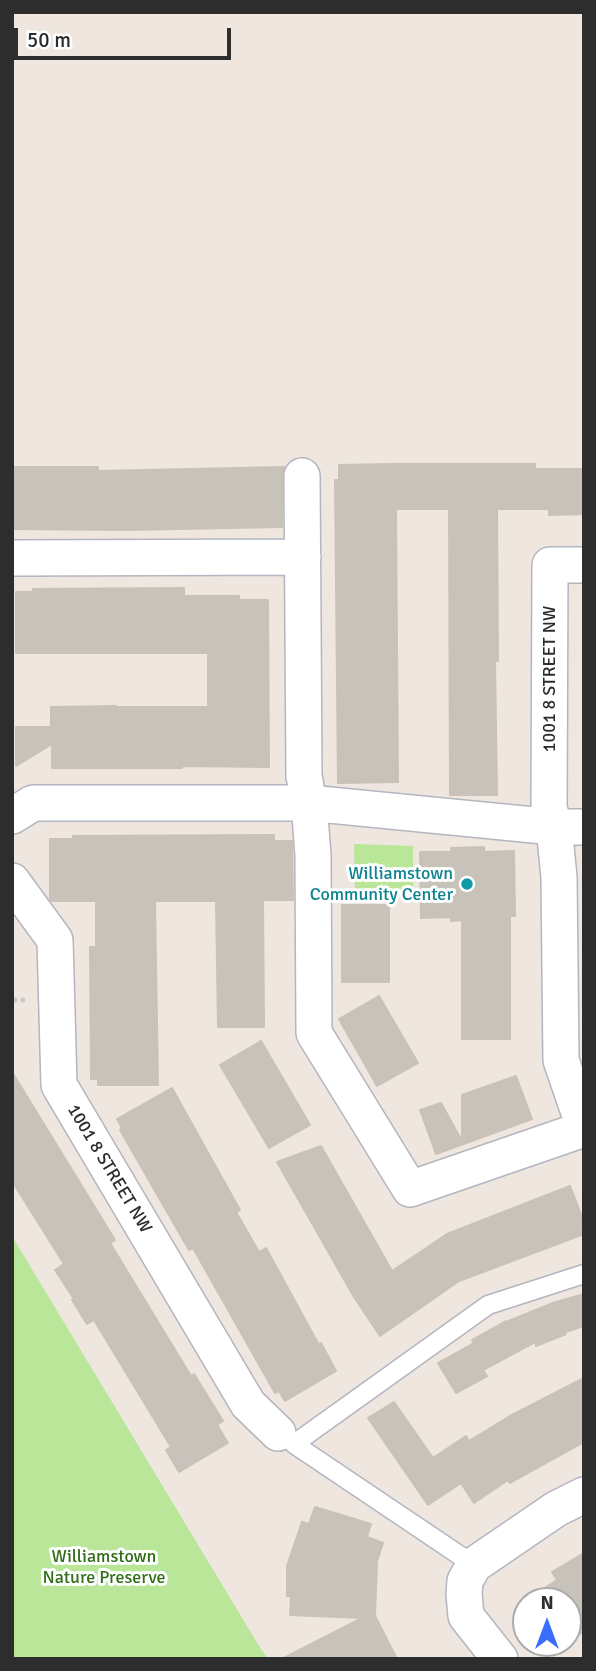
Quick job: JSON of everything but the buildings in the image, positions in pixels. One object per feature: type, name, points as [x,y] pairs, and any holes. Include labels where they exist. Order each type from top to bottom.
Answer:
[{"type":"street","name":"1001 8 STREET NW","points":[[302,476],[304,776],[313,855],[313,1033],[410,1189],[584,1128],[561,1060],[559,877],[569,827],[549,807],[550,565],[584,565]]},
{"type":"street","points":[[12,558],[303,557]]},
{"type":"street","points":[[12,816],[33,803],[309,803],[569,827]]},
{"type":"street","name":"1001 8 STREET NW","points":[[12,881],[55,940],[59,1085],[248,1404],[286,1438]]},
{"type":"street","points":[[500,1659],[466,1616],[465,1581],[474,1565],[556,1509],[584,1495]]},
{"type":"lane","points":[[474,1565],[286,1438],[488,1305],[584,1274]]},
{"type":"green space","points":[[354,844],[413,846],[413,892],[355,893]]},
{"type":"green space","name":"Williamstown Nature Preserve","points":[[12,1236],[259,1646],[268,1659],[12,1659]]},
{"type":"place","name":"Williamstown Community Center","points":[[467,884]]}]
